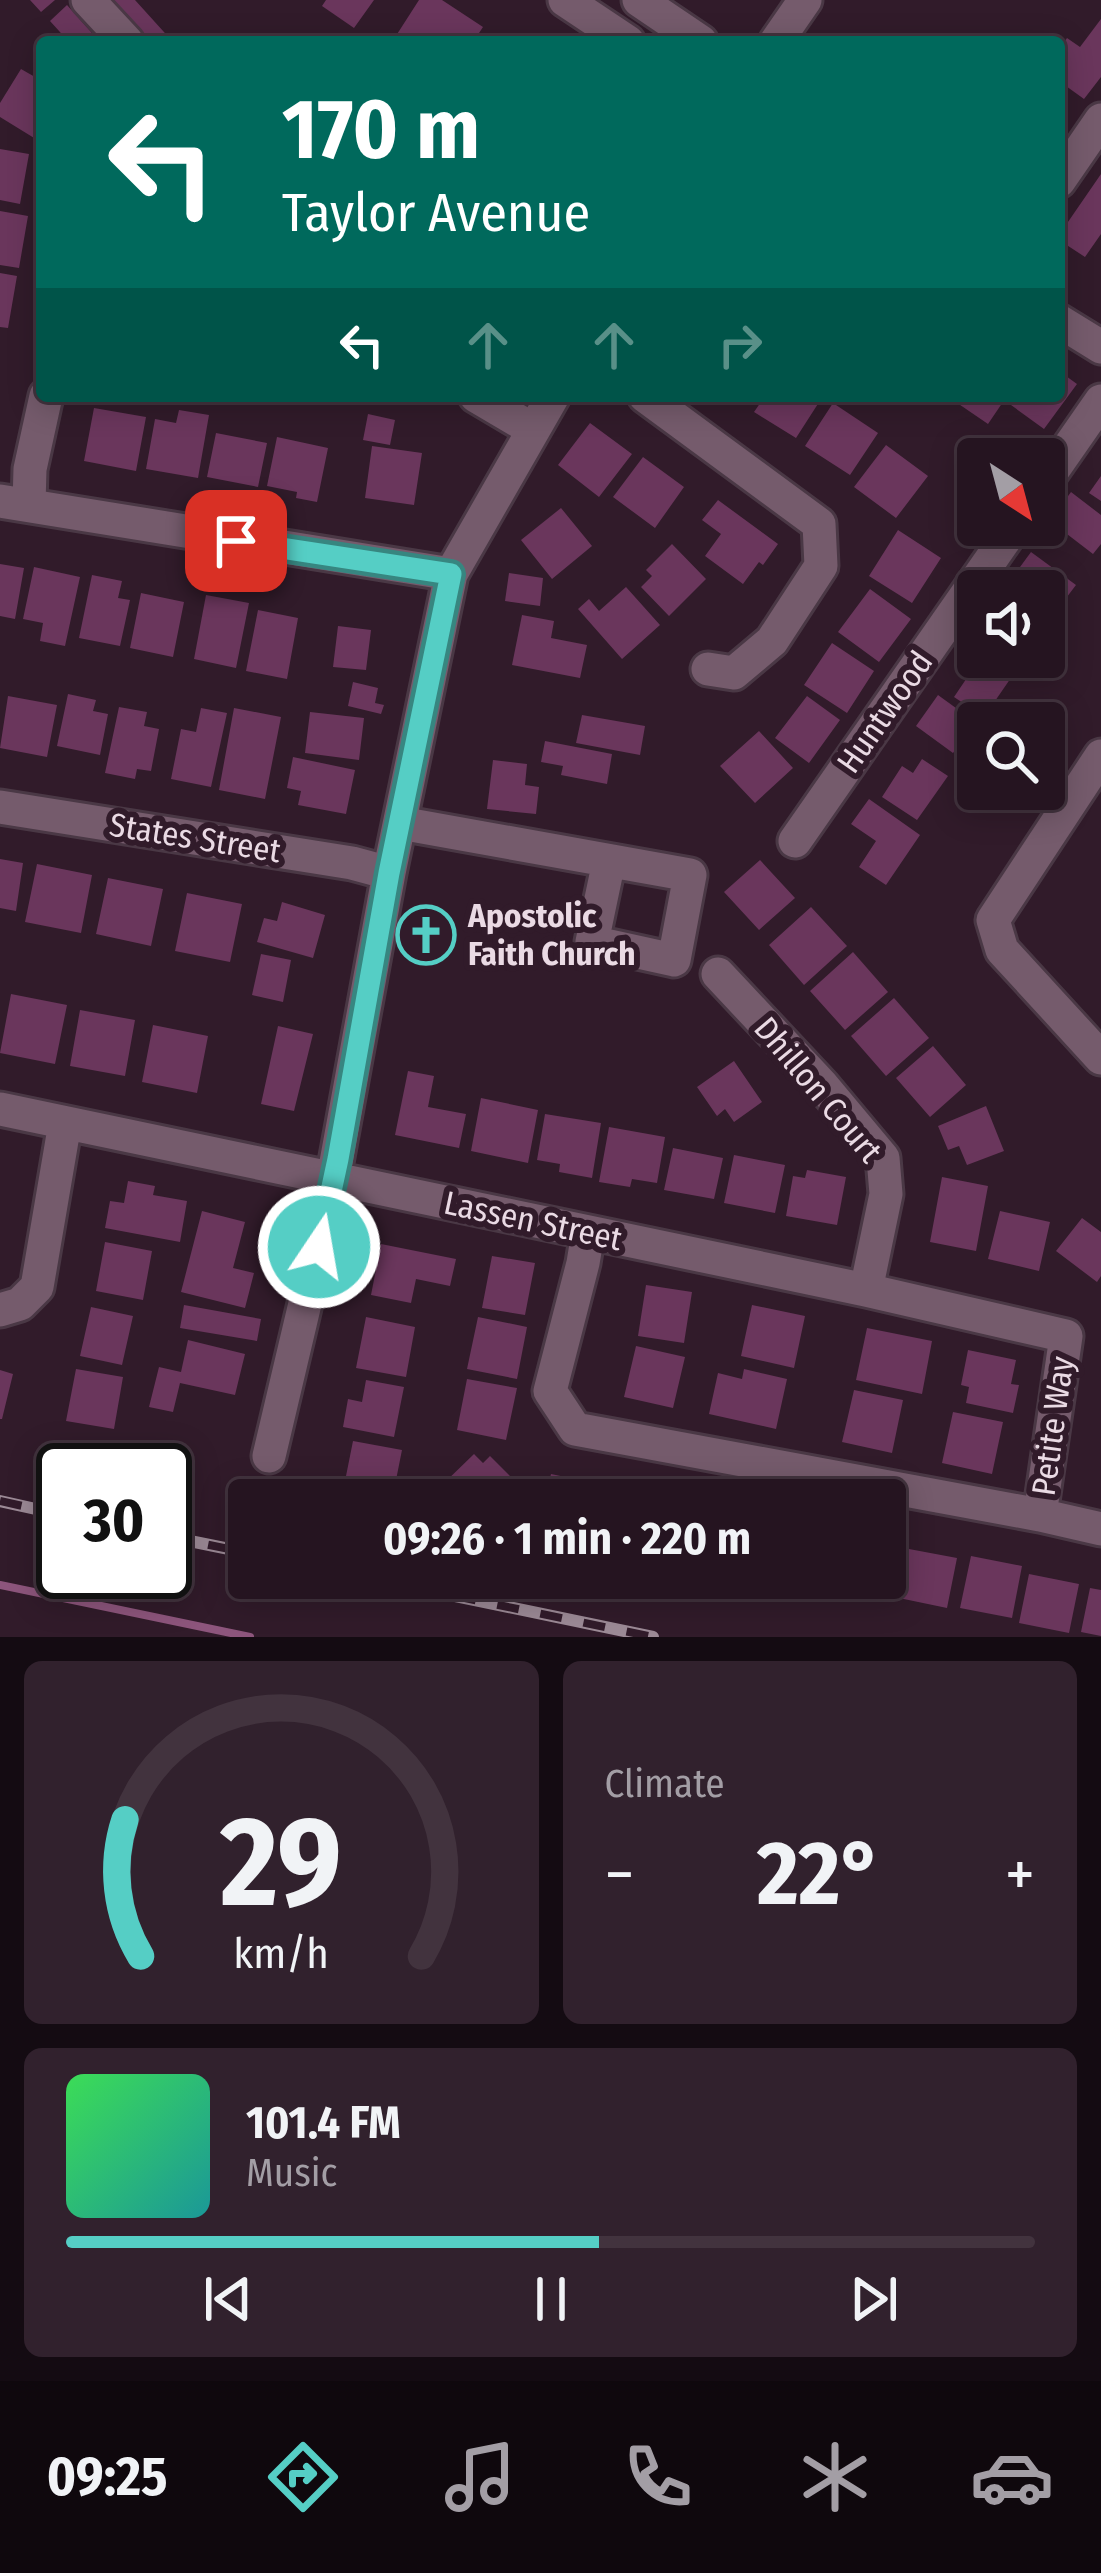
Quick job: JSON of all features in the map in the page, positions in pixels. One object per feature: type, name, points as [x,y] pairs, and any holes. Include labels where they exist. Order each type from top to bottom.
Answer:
[{"type":"street","points":[[88,0],[121,36]]},
{"type":"street","points":[[565,0],[619,36]]},
{"type":"street","points":[[639,0],[692,36]]},
{"type":"street","points":[[780,36],[805,0]]},
{"type":"street","points":[[1065,172],[1101,120]]},
{"type":"street","points":[[1065,325],[1101,347]]},
{"type":"street","points":[[1065,453],[1101,401]]},
{"type":"street","points":[[45,402],[30,469],[14,502],[451,574]]},
{"type":"street","points":[[486,402],[532,429]]},
{"type":"street","points":[[269,1456],[334,1177],[389,873],[451,574],[549,402]]},
{"type":"street","points":[[653,402],[819,524],[820,566],[772,641],[734,674],[708,669]]},
{"type":"street","name":"Huntwood","points":[[796,841],[1000,546]]},
{"type":"street","points":[[1101,756],[993,920],[1002,950],[1101,1058]]},
{"type":"street","name":"States Street","points":[[0,807],[352,863],[389,873]]},
{"type":"street","points":[[400,823],[609,861]]},
{"type":"street","name":"Dhillon Court","points":[[718,974],[883,1158],[886,1194],[866,1290]]},
{"type":"street","name":"Lassen Street","points":[[0,1109],[1066,1336]]},
{"type":"street","points":[[0,1310],[20,1304],[37,1287],[65,1123]]},
{"type":"street","points":[[588,1233],[550,1391],[574,1429],[1101,1529]]},
{"type":"street","name":"Petite Way","points":[[1040,1515],[1066,1336]]},
{"type":"building","points":[[30,0],[55,0],[41,12]]},
{"type":"building","points":[[104,0],[135,0],[168,36],[137,36]]},
{"type":"building","points":[[326,0],[374,0],[354,28],[322,6]]},
{"type":"building","points":[[419,0],[442,0],[483,27],[477,36],[396,36]]},
{"type":"building","points":[[67,5],[95,36],[64,36],[50,21]]},
{"type":"building","points":[[1101,19],[1101,77],[1084,99],[1065,85],[1065,41],[1080,47]]},
{"type":"building","points":[[21,69],[36,78],[36,139],[0,117],[0,103]]},
{"type":"building","points":[[0,149],[29,154],[20,204],[0,200]]},
{"type":"building","points":[[1101,174],[1101,234],[1085,257],[1065,244],[1065,226]]},
{"type":"building","points":[[0,211],[28,216],[19,268],[0,265]]},
{"type":"building","points":[[0,273],[17,276],[8,328],[0,327]]},
{"type":"building","points":[[1065,375],[1077,384],[1065,400]]},
{"type":"building","points":[[761,402],[819,402],[796,438],[754,412]]},
{"type":"building","points":[[956,402],[1003,402],[988,424]]},
{"type":"building","points":[[1013,402],[1064,402],[1044,429],[1011,405]]},
{"type":"building","points":[[833,403],[878,433],[850,475],[805,446]]},
{"type":"building","points":[[94,408],[146,417],[136,471],[84,461]]},
{"type":"building","points":[[179,410],[209,415],[198,478],[146,469],[155,419],[176,423]]},
{"type":"building","points":[[368,414],[395,420],[390,445],[363,440]]},
{"type":"building","points":[[590,423],[632,454],[599,497],[558,465]]},
{"type":"building","points":[[216,433],[267,443],[258,487],[207,477]]},
{"type":"building","points":[[277,437],[328,448],[317,502],[267,486]]},
{"type":"building","points":[[886,445],[928,476],[896,518],[854,487]]},
{"type":"building","points":[[372,446],[422,453],[414,505],[365,498]]},
{"type":"building","points":[[643,457],[684,487],[655,528],[613,497]]},
{"type":"building","points":[[1101,476],[1101,501],[1089,493]]},
{"type":"building","points":[[1071,492],[1101,515],[1101,544],[1093,554],[1065,533],[1065,500]]},
{"type":"building","points":[[718,500],[778,544],[743,584],[705,556],[721,534],[702,520]]},
{"type":"building","points":[[561,508],[592,546],[552,579],[521,540]]},
{"type":"building","points":[[898,530],[941,558],[912,603],[869,576]]},
{"type":"building","points":[[672,544],[706,579],[669,616],[641,587],[652,576],[646,570]]},
{"type":"building","points":[[1031,552],[1056,570],[1018,570]]},
{"type":"building","points":[[0,564],[24,568],[15,619],[0,616]]},
{"type":"building","points":[[34,567],[80,577],[65,646],[40,641],[43,623],[23,619]]},
{"type":"building","points":[[509,573],[543,578],[540,606],[505,601]]},
{"type":"building","points":[[92,575],[122,581],[118,598],[130,600],[120,646],[79,638]]},
{"type":"building","points":[[1065,577],[1076,585],[1065,600]]},
{"type":"building","points":[[626,587],[660,625],[622,659],[578,609],[589,599],[599,611]]},
{"type":"building","points":[[870,589],[911,619],[879,662],[838,632]]},
{"type":"building","points":[[141,593],[184,602],[173,657],[130,648]]},
{"type":"building","points":[[206,595],[249,603],[236,668],[194,659]]},
{"type":"building","points":[[258,610],[298,618],[287,679],[246,671]]},
{"type":"building","points":[[522,615],[554,621],[551,638],[587,645],[580,678],[512,665]]},
{"type":"building","points":[[338,626],[371,630],[366,670],[333,667]]},
{"type":"building","points":[[832,643],[874,671],[847,713],[804,685]]},
{"type":"building","points":[[967,678],[1011,678],[994,702],[962,702],[954,697]]},
{"type":"building","points":[[353,682],[378,688],[375,703],[384,705],[381,714],[348,706]]},
{"type":"building","points":[[68,694],[96,700],[93,711],[108,714],[100,755],[57,746]]},
{"type":"building","points":[[938,695],[957,709],[957,748],[953,753],[916,726]]},
{"type":"building","points":[[8,696],[57,705],[47,757],[0,748]]},
{"type":"building","points":[[807,696],[840,720],[809,763],[775,738]]},
{"type":"building","points":[[119,707],[147,712],[144,726],[159,729],[151,771],[137,769],[135,779],[105,773]]},
{"type":"building","points":[[201,708],[227,713],[211,787],[171,779],[181,729],[196,732]]},
{"type":"building","points":[[234,708],[281,717],[265,799],[219,790]]},
{"type":"building","points":[[310,712],[364,718],[359,760],[305,753]]},
{"type":"building","points":[[582,715],[645,726],[640,755],[576,743]]},
{"type":"building","points":[[759,731],[793,768],[755,803],[720,766]]},
{"type":"building","points":[[545,741],[612,754],[607,784],[561,775],[563,766],[541,762]]},
{"type":"building","points":[[293,757],[355,770],[346,814],[298,805],[301,791],[287,788]]},
{"type":"building","points":[[922,759],[948,776],[917,820],[882,797],[902,766],[913,773]]},
{"type":"building","points":[[493,760],[527,764],[525,785],[539,787],[536,814],[487,809]]},
{"type":"building","points":[[869,799],[920,835],[886,885],[859,867],[876,841],[851,824]]},
{"type":"building","points":[[0,859],[23,863],[16,911],[0,908]]},
{"type":"building","points":[[760,860],[795,898],[759,930],[724,892]]},
{"type":"building","points":[[37,864],[92,875],[81,933],[25,922]]},
{"type":"building","points":[[108,878],[163,889],[151,946],[96,934]]},
{"type":"building","points":[[187,893],[242,904],[230,962],[175,951]]},
{"type":"building","points":[[282,902],[325,915],[313,958],[257,942],[264,918],[277,921]]},
{"type":"building","points":[[811,907],[847,946],[804,985],[769,945]]},
{"type":"building","points":[[853,952],[888,992],[845,1030],[810,991]]},
{"type":"building","points":[[261,954],[291,960],[283,1002],[252,995]]},
{"type":"building","points":[[11,994],[67,1005],[55,1064],[0,1053]]},
{"type":"building","points":[[894,998],[929,1038],[886,1076],[851,1036]]},
{"type":"building","points":[[80,1010],[135,1020],[125,1076],[70,1066]]},
{"type":"building","points":[[153,1025],[208,1036],[197,1093],[142,1082]]},
{"type":"building","points":[[278,1026],[313,1034],[294,1111],[261,1104]]},
{"type":"building","points":[[933,1046],[966,1085],[930,1117],[896,1078]]},
{"type":"building","points":[[734,1061],[762,1102],[734,1122],[725,1109],[717,1116],[697,1087]]},
{"type":"building","points":[[408,1071],[434,1076],[428,1107],[466,1114],[459,1148],[395,1135]]},
{"type":"building","points":[[481,1098],[538,1110],[528,1163],[471,1151]]},
{"type":"building","points":[[986,1106],[1004,1151],[967,1165],[959,1146],[948,1150],[938,1126]]},
{"type":"building","points":[[545,1114],[601,1123],[592,1178],[559,1172],[560,1164],[537,1160]]},
{"type":"building","points":[[609,1127],[665,1137],[657,1183],[632,1179],[630,1187],[599,1182]]},
{"type":"building","points":[[673,1148],[723,1158],[714,1199],[664,1190]]},
{"type":"building","points":[[734,1155],[785,1165],[775,1213],[724,1203]]},
{"type":"building","points":[[807,1170],[846,1177],[837,1225],[786,1216],[793,1176],[805,1178]]},
{"type":"building","points":[[942,1177],[988,1186],[976,1251],[930,1242]]},
{"type":"building","points":[[128,1181],[155,1186],[153,1195],[187,1201],[180,1242],[105,1228],[110,1201],[124,1203]]},
{"type":"building","points":[[202,1211],[245,1222],[233,1268],[254,1273],[245,1308],[181,1292]]},
{"type":"building","points":[[1000,1211],[1050,1222],[1039,1271],[988,1259]]},
{"type":"building","points":[[1082,1218],[1101,1232],[1097,1282],[1056,1251]]},
{"type":"building","points":[[105,1242],[152,1251],[143,1300],[96,1291]]},
{"type":"building","points":[[381,1244],[456,1259],[450,1286],[416,1279],[411,1303],[371,1295]]},
{"type":"building","points":[[492,1256],[535,1263],[525,1315],[482,1308]]},
{"type":"building","points":[[646,1285],[692,1292],[684,1343],[638,1336]]},
{"type":"building","points":[[184,1305],[261,1319],[257,1341],[180,1328]]},
{"type":"building","points":[[752,1305],[805,1316],[794,1368],[741,1356]]},
{"type":"building","points":[[91,1307],[133,1316],[122,1365],[80,1356]]},
{"type":"building","points":[[366,1317],[415,1327],[406,1377],[356,1368]]},
{"type":"building","points":[[478,1317],[527,1327],[517,1379],[467,1369]]},
{"type":"building","points":[[867,1328],[932,1341],[922,1394],[856,1380]]},
{"type":"building","points":[[188,1340],[245,1354],[235,1395],[180,1383],[173,1412],[149,1407],[159,1367],[181,1372]]},
{"type":"building","points":[[636,1346],[685,1357],[673,1408],[624,1397]]},
{"type":"building","points":[[968,1350],[1016,1360],[1011,1384],[1019,1385],[1013,1413],[966,1403],[969,1387],[961,1385]]},
{"type":"building","points":[[76,1369],[123,1377],[114,1429],[66,1421]]},
{"type":"building","points":[[744,1369],[787,1379],[776,1429],[709,1414],[718,1373],[742,1379]]},
{"type":"building","points":[[0,1370],[13,1374],[2,1419],[0,1419]]},
{"type":"building","points":[[467,1379],[517,1388],[506,1440],[457,1430]]},
{"type":"building","points":[[366,1380],[404,1387],[394,1437],[343,1427],[348,1399],[362,1402]]},
{"type":"building","points":[[854,1390],[903,1400],[892,1453],[842,1442]]},
{"type":"building","points":[[953,1412],[1003,1422],[992,1474],[942,1463]]},
{"type":"building","points":[[353,1441],[402,1450],[396,1479],[345,1479]]},
{"type":"building","points":[[474,1454],[483,1463],[490,1456],[513,1479],[448,1479]]},
{"type":"building","points":[[909,1549],[957,1558],[947,1608],[904,1599]]},
{"type":"building","points":[[971,1556],[1022,1566],[1012,1618],[960,1608]]},
{"type":"building","points":[[1029,1574],[1079,1584],[1069,1633],[1019,1623]]},
{"type":"building","points":[[1090,1588],[1101,1590],[1101,1636],[1081,1632]]},
{"type":"waterway","points":[[0,1585],[250,1637]]},
{"type":"railway","points":[[0,1501],[36,1509]]},
{"type":"railway","points":[[192,1541],[228,1549]]},
{"type":"railway","points":[[469,1599],[653,1637]]},
{"type":"place","name":"Apostolic Faith Church","points":[[426,935]]},
{"type":"route","points":[[236,541],[451,574],[319,1247]]}]
